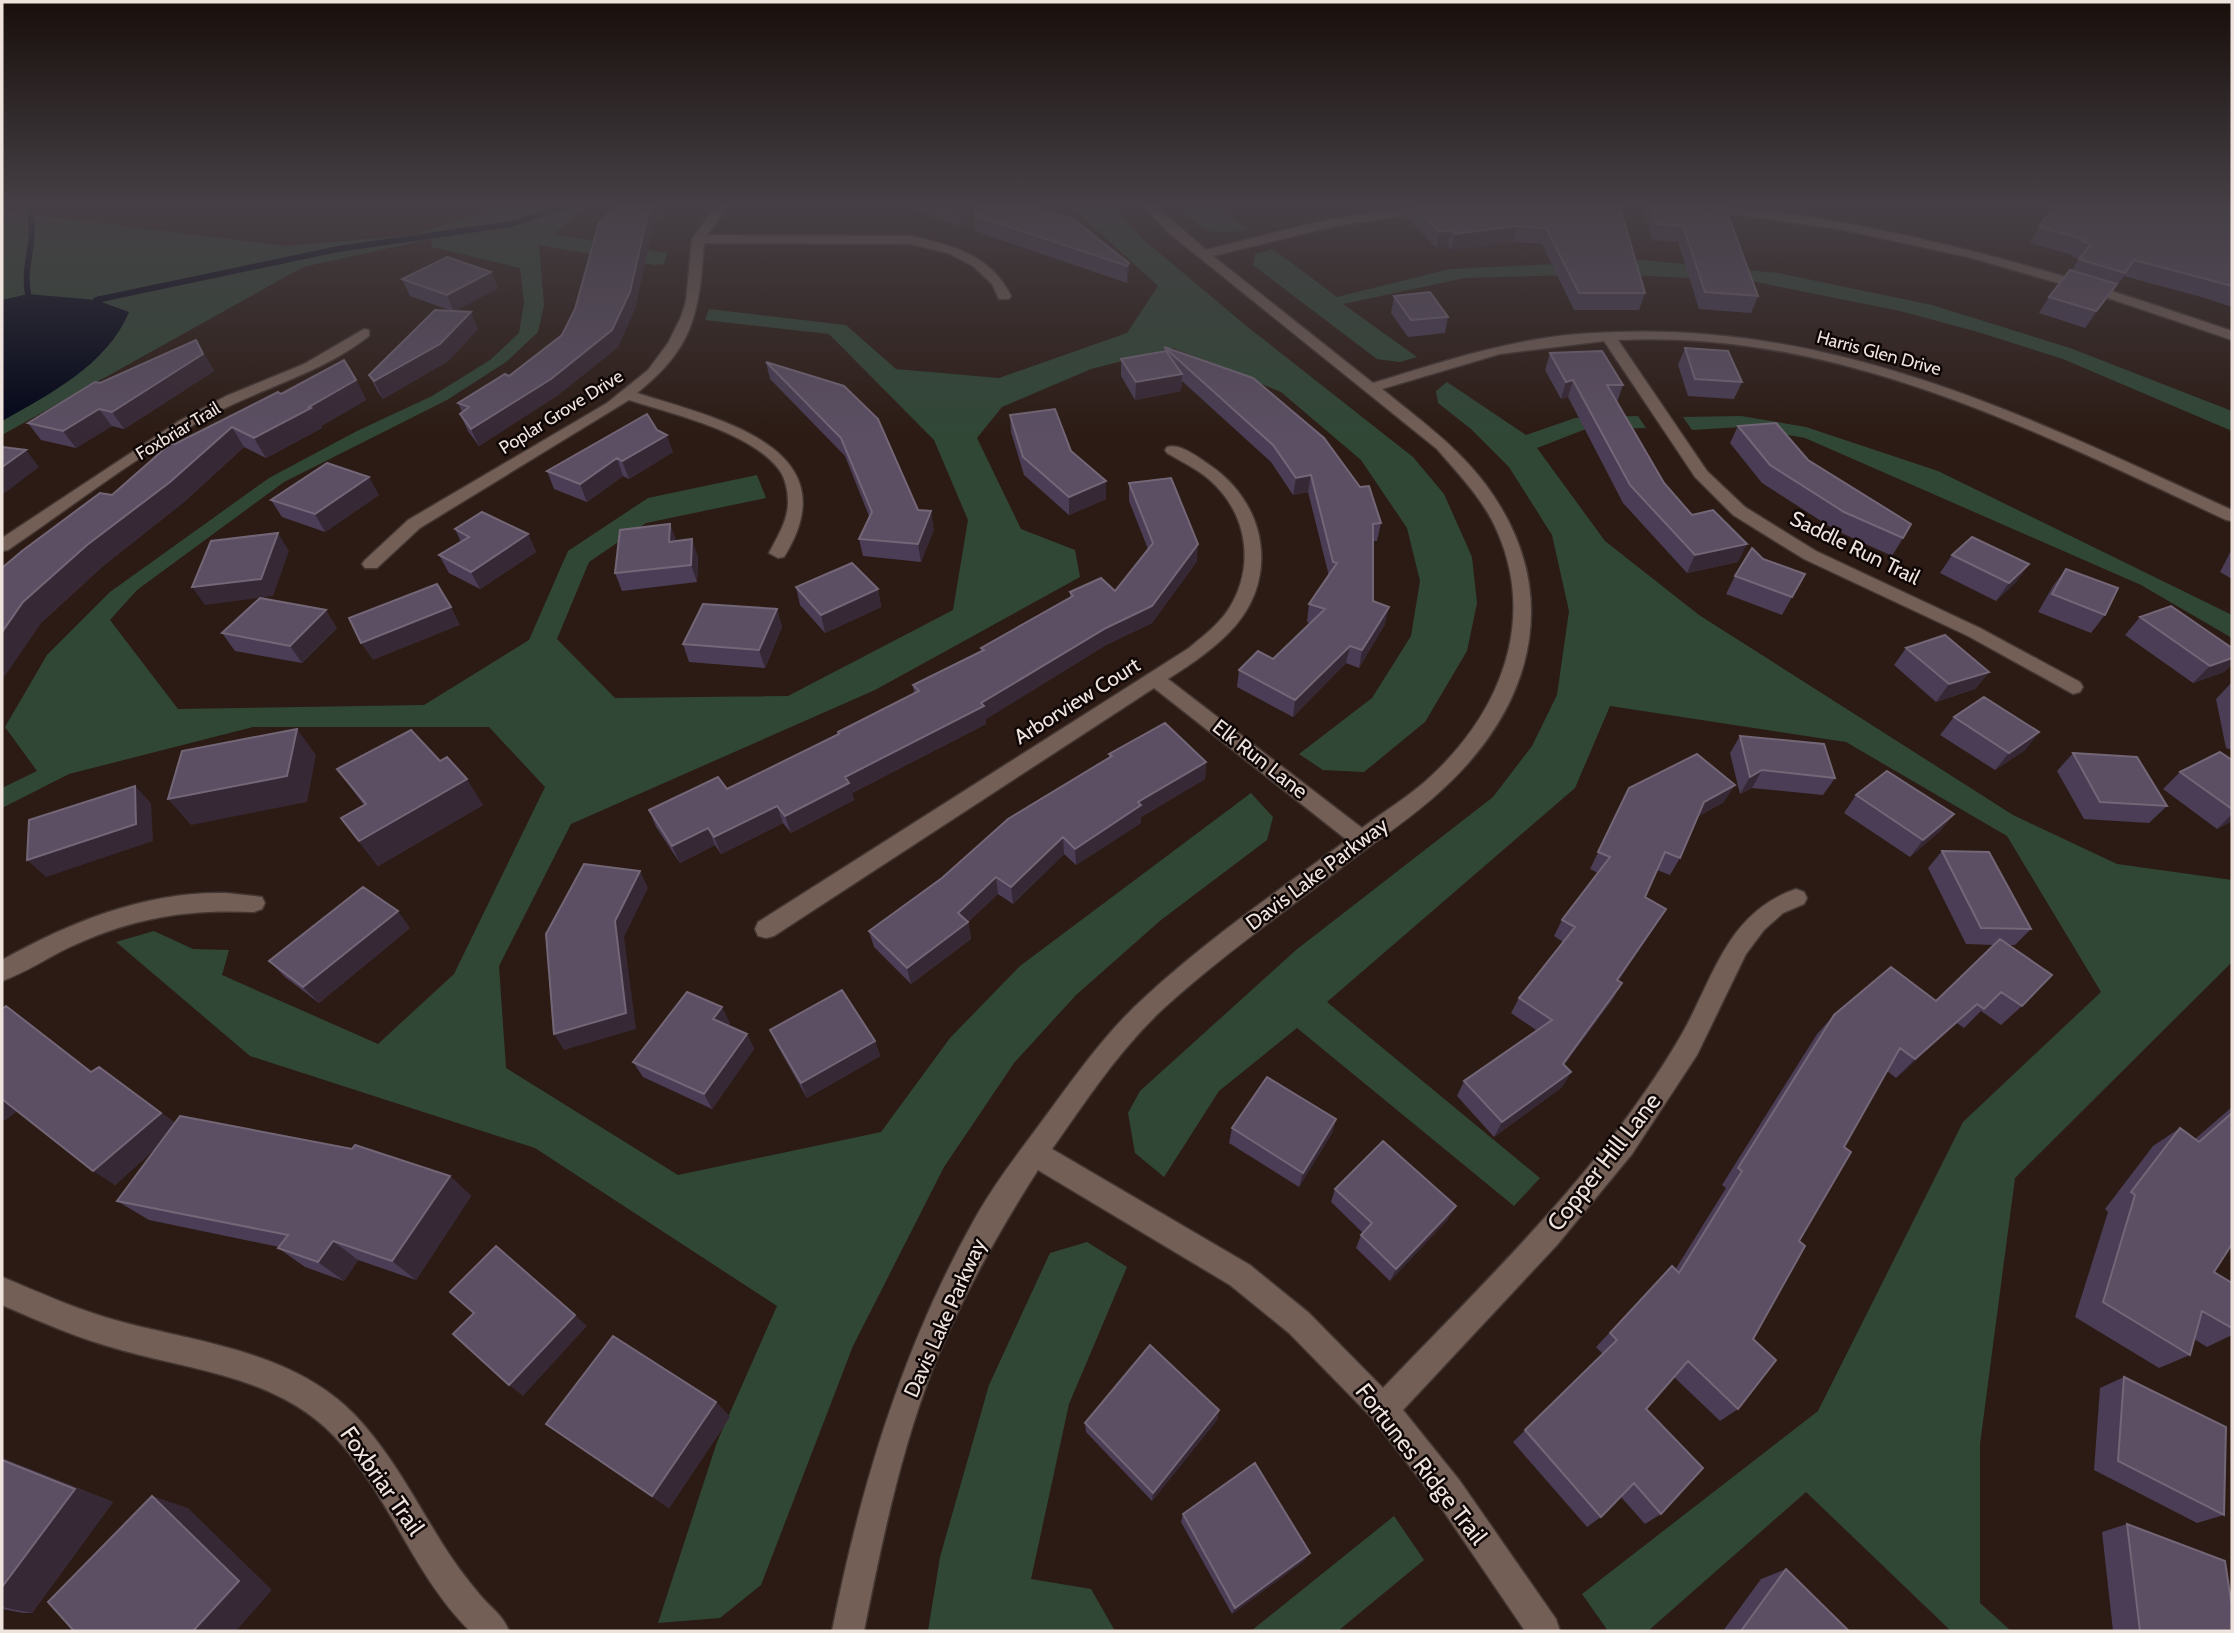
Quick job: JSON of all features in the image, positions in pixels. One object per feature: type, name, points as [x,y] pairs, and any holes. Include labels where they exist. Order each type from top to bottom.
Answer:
[{"type":"street","name":"Poplar Grove Drive","points":[[371,564],[414,524],[629,395],[665,359],[688,317],[694,283]]},
{"type":"street","points":[[999,283],[1004,296]]},
{"type":"street","name":"Davis Lake Parkway","points":[[848,1631],[860,1569],[902,1415],[923,1357],[983,1231],[1034,1153],[1102,1058],[1154,1003],[1238,933],[1438,782],[1481,735],[1504,698],[1517,662],[1524,626],[1524,592],[1517,555],[1502,520],[1487,496],[1443,446],[1240,283]]},
{"type":"street","points":[[2080,283],[2232,336]]},
{"type":"street","name":"Foxbriar Trail","points":[[2,546],[169,433],[214,408],[329,359],[364,333]]},
{"type":"street","name":"Harris Glen Drive","points":[[1371,388],[1473,356],[1518,346],[1608,336],[1729,341],[1807,353],[1874,368],[1977,402],[2232,516]]},
{"type":"street","name":"Saddle Run Trail","points":[[1608,336],[1701,474],[1739,511],[1810,555],[1974,632],[2073,687]]},
{"type":"street","points":[[629,395],[762,446],[780,460],[790,474],[796,507],[793,523],[778,553]]},
{"type":"street","name":"Arborview Court","points":[[765,929],[1023,761],[1156,679],[1196,652],[1236,612],[1247,593],[1255,559],[1251,529],[1238,502],[1210,473],[1173,450]]},
{"type":"street","name":"Elk Run Lane","points":[[1156,679],[1362,840]]},
{"type":"street","name":"Copper Hill Lane","points":[[1384,1409],[1547,1236],[1623,1145],[1688,1047],[1738,947],[1756,923],[1775,908],[1796,898]]},
{"type":"street","points":[[2,971],[75,936],[144,912],[179,904],[254,903]]},
{"type":"street","name":"Fortunes Ridge Trail","points":[[1034,1153],[1240,1275],[1299,1322],[1384,1409],[1448,1492],[1544,1631]]},
{"type":"street","name":"Foxbriar Trail","points":[[2,1291],[80,1324],[238,1362],[312,1396],[345,1425],[370,1457],[446,1575],[493,1631]]},
{"type":"green space","points":[[2,283],[274,283],[2,435]]},
{"type":"green space","points":[[522,283],[542,283],[544,305],[538,332],[506,362],[447,400],[284,482],[137,590],[110,620],[178,709],[424,705],[529,640],[568,551],[648,498],[757,475],[766,498],[646,523],[589,562],[557,639],[615,698],[788,696],[953,610],[968,520],[934,440],[829,334],[705,320],[709,309],[846,325],[896,369],[999,378],[1127,333],[1158,286],[1155,283],[1195,283],[1413,457],[1444,494],[1472,557],[1477,603],[1467,651],[1425,722],[1364,772],[1323,770],[1299,754],[1372,698],[1411,636],[1420,581],[1407,528],[1361,460],[1281,392],[1173,348],[1091,369],[1002,407],[977,438],[1021,529],[1075,550],[1080,577],[875,690],[571,824],[499,966],[506,1068],[678,1175],[881,1132],[950,1038],[1020,966],[1251,793],[1273,817],[1267,840],[1161,920],[1076,995],[1014,1063],[944,1167],[853,1346],[761,1585],[720,1618],[658,1623],[717,1442],[777,1306],[535,1148],[250,1056],[116,942],[154,931],[193,949],[229,950],[222,975],[378,1044],[454,974],[545,787],[489,727],[253,727],[69,774],[2,808],[2,788],[37,771],[5,727],[47,655],[110,592],[269,478],[357,431],[432,396],[490,360],[519,333],[524,303]]},
{"type":"green space","points":[[1277,283],[1319,283],[1337,297],[1393,283],[1441,283],[1343,304],[1417,357],[1400,362],[1377,359]]},
{"type":"green space","points":[[1762,283],[1827,283],[1932,305],[2070,348],[2232,411],[2232,431],[2063,359],[1900,311]]},
{"type":"green space","points":[[1447,382],[1526,435],[1575,418],[1638,416],[1646,428],[1586,429],[1537,448],[1605,541],[1699,615],[2013,815],[2117,864],[2232,880],[2232,962],[2015,1178],[1980,1444],[1980,1603],[2011,1631],[1951,1631],[1806,1492],[1648,1631],[1608,1631],[1582,1594],[1818,1411],[1963,1122],[2101,992],[2007,836],[1846,742],[1610,706],[1575,788],[1327,1002],[1540,1178],[1514,1206],[1297,1028],[1219,1091],[1164,1177],[1135,1153],[1128,1113],[1140,1091],[1296,950],[1493,797],[1532,746],[1557,695],[1569,611],[1552,535],[1509,467],[1471,429],[1438,403],[1436,391]]},
{"type":"green space","points":[[1741,416],[1806,427],[1938,471],[2232,615],[2232,638],[2141,585],[1805,438],[1741,427],[1692,430],[1683,417]]},
{"type":"green space","points":[[1087,1242],[1127,1267],[1069,1404],[1031,1579],[1091,1589],[1115,1631],[928,1631],[940,1557],[989,1385],[1050,1253]]},
{"type":"green space","points":[[1394,1516],[1424,1560],[1338,1631],[1251,1631]]},
{"type":"water","points":[[28,294],[96,300],[129,312],[107,348],[92,363],[57,389],[2,421],[2,300]]},
{"type":"building","points":[[414,283],[470,283],[447,295]]},
{"type":"building","points":[[582,283],[632,283],[612,330],[551,379],[471,429],[460,414],[469,407],[458,403],[505,374],[509,376],[562,335],[575,309]]},
{"type":"building","points":[[1574,283],[1642,283],[1645,293],[1579,293]]},
{"type":"building","points":[[1702,283],[1753,283],[1758,296],[1705,292]]},
{"type":"building","points":[[2060,283],[2117,284],[2096,311],[2049,297]]},
{"type":"building","points":[[1430,292],[1448,317],[1411,320],[1394,296]]},
{"type":"building","points":[[435,310],[471,312],[440,344],[374,381],[369,375]]},
{"type":"building","points":[[196,340],[203,354],[112,412],[99,409],[63,431],[28,423],[95,382],[100,383]]},
{"type":"building","points":[[1164,347],[1253,378],[1324,438],[1360,487],[1369,486],[1381,523],[1373,524],[1373,601],[1389,607],[1362,650],[1350,646],[1295,700],[1239,670],[1258,651],[1273,659],[1325,609],[1309,604],[1337,563],[1333,562],[1311,475],[1296,478],[1273,445]]},
{"type":"building","points":[[1685,348],[1728,351],[1742,382],[1695,379]]},
{"type":"building","points":[[1166,351],[1182,374],[1136,382],[1121,359]]},
{"type":"building","points":[[1602,351],[1623,385],[1607,385],[1664,483],[1692,515],[1713,510],[1747,544],[1695,555],[1630,485],[1573,380],[1566,382],[1550,353]]},
{"type":"building","points":[[344,360],[356,380],[254,438],[232,427],[170,482],[87,545],[23,602],[2,632],[2,568],[22,551],[100,493],[112,495],[170,444],[175,444],[278,392],[281,394]]},
{"type":"building","points":[[766,362],[844,386],[878,419],[918,510],[931,511],[918,544],[859,539],[872,512],[841,438]]},
{"type":"building","points":[[1055,409],[1071,451],[1106,481],[1069,497],[1023,457],[1010,415]]},
{"type":"building","points":[[647,414],[657,430],[667,435],[622,461],[617,458],[580,484],[547,471]]},
{"type":"building","points":[[1776,423],[1808,460],[1911,524],[1903,538],[1844,512],[1770,465],[1738,426]]},
{"type":"building","points":[[2,447],[26,450],[2,467]]},
{"type":"building","points":[[327,463],[369,477],[315,514],[271,500]]},
{"type":"building","points":[[1171,478],[1198,544],[1152,606],[1106,628],[981,703],[984,706],[845,777],[849,783],[785,816],[777,806],[714,837],[708,828],[672,846],[649,810],[718,777],[727,789],[839,734],[838,732],[919,691],[913,685],[984,650],[981,648],[1073,596],[1070,592],[1101,578],[1115,591],[1153,543],[1129,483]]},
{"type":"building","points":[[482,512],[528,534],[471,572],[439,555],[469,537],[455,529]]},
{"type":"building","points":[[670,524],[669,542],[692,539],[691,565],[615,573],[620,530]]},
{"type":"building","points":[[278,533],[261,579],[192,587],[211,541]]},
{"type":"building","points":[[1972,537],[2029,564],[2009,583],[1952,555]]},
{"type":"building","points":[[1752,548],[1763,559],[1805,574],[1792,597],[1735,576]]},
{"type":"building","points":[[852,563],[878,589],[821,615],[796,587]]},
{"type":"building","points":[[2066,569],[2118,588],[2105,615],[2052,594]]},
{"type":"building","points":[[437,584],[451,607],[361,643],[349,618]]},
{"type":"building","points":[[260,598],[326,610],[290,646],[222,633]]},
{"type":"building","points":[[703,604],[777,609],[759,650],[683,644]]},
{"type":"building","points":[[2171,606],[2232,648],[2232,658],[2210,666],[2140,617]]},
{"type":"building","points":[[1945,635],[1989,672],[1949,684],[1906,648]]},
{"type":"building","points":[[1984,697],[2039,732],[2009,753],[1954,717]]},
{"type":"building","points":[[1165,723],[1206,762],[1138,802],[1141,805],[1075,849],[1063,837],[1011,887],[996,877],[958,913],[968,922],[907,968],[869,931],[942,878],[1008,819],[1112,756],[1109,754]]},
{"type":"building","points":[[297,729],[287,776],[168,799],[182,751]]},
{"type":"building","points":[[411,730],[440,761],[447,757],[467,779],[359,841],[341,818],[366,804],[337,769]]},
{"type":"building","points":[[1740,736],[1824,744],[1835,778],[1762,770],[1750,777]]},
{"type":"building","points":[[2220,752],[2232,760],[2232,809],[2180,772]]},
{"type":"building","points":[[2073,753],[2137,757],[2167,806],[2100,802]]},
{"type":"building","points":[[1697,754],[1735,785],[1704,802],[1680,858],[1665,852],[1645,897],[1666,909],[1617,980],[1622,983],[1563,1064],[1571,1072],[1502,1122],[1464,1081],[1552,1020],[1519,998],[1575,927],[1562,920],[1610,857],[1598,852],[1629,788]]},
{"type":"building","points":[[1887,771],[1954,814],[1923,840],[1856,795]]},
{"type":"building","points":[[135,786],[136,824],[27,860],[29,820]]},
{"type":"building","points":[[1942,851],[1989,852],[2031,929],[1981,928]]},
{"type":"building","points":[[584,864],[640,871],[615,921],[626,1013],[554,1034],[546,934]]},
{"type":"building","points":[[363,887],[398,911],[303,987],[269,961]]},
{"type":"building","points":[[2000,939],[2052,975],[2022,1006],[2001,992],[1984,1009],[1977,1004],[1915,1059],[1900,1048],[1844,1147],[1851,1152],[1799,1241],[1805,1246],[1753,1339],[1776,1360],[1738,1409],[1688,1361],[1646,1409],[1703,1468],[1661,1514],[1634,1483],[1601,1517],[1525,1430],[1617,1340],[1610,1333],[1672,1266],[1679,1273],[1742,1171],[1738,1168],[1834,1015],[1891,967],[1936,1001]]},
{"type":"building","points":[[842,990],[875,1041],[801,1083],[770,1030]]},
{"type":"building","points":[[687,992],[722,1007],[713,1019],[747,1034],[704,1094],[633,1062]]},
{"type":"building","points":[[6,1006],[91,1072],[99,1067],[161,1113],[93,1171],[2,1099],[2,1009]]},
{"type":"building","points":[[1267,1077],[1336,1119],[1303,1173],[1232,1128]]},
{"type":"building","points":[[2232,1113],[2232,1244],[2214,1272],[2232,1283],[2232,1328],[2202,1311],[2190,1355],[2103,1302],[2135,1195],[2131,1192],[2180,1128],[2199,1142]]},
{"type":"building","points":[[180,1116],[352,1149],[355,1145],[450,1176],[392,1261],[333,1241],[318,1262],[278,1248],[288,1235],[117,1201]]},
{"type":"building","points":[[1383,1141],[1456,1206],[1396,1269],[1361,1235],[1372,1223],[1335,1189]]},
{"type":"building","points":[[496,1246],[575,1315],[509,1385],[453,1334],[474,1313],[450,1292]]},
{"type":"building","points":[[613,1336],[716,1402],[652,1496],[546,1424]]},
{"type":"building","points":[[1150,1345],[1219,1410],[1153,1493],[1085,1423]]},
{"type":"building","points":[[2124,1377],[2226,1427],[2224,1515],[2118,1461]]},
{"type":"building","points":[[2,1460],[75,1489],[2,1587]]},
{"type":"building","points":[[1255,1463],[1310,1553],[1235,1608],[1183,1514]]},
{"type":"building","points":[[152,1496],[239,1581],[193,1631],[74,1631],[48,1602]]},
{"type":"building","points":[[2127,1524],[2225,1561],[2232,1607],[2232,1631],[2140,1631]]},
{"type":"building","points":[[1786,1569],[1849,1631],[1741,1631]]},
{"type":"waterway","points":[[27,283],[28,294]]},
{"type":"waterway","points":[[96,300],[176,283]]}]
